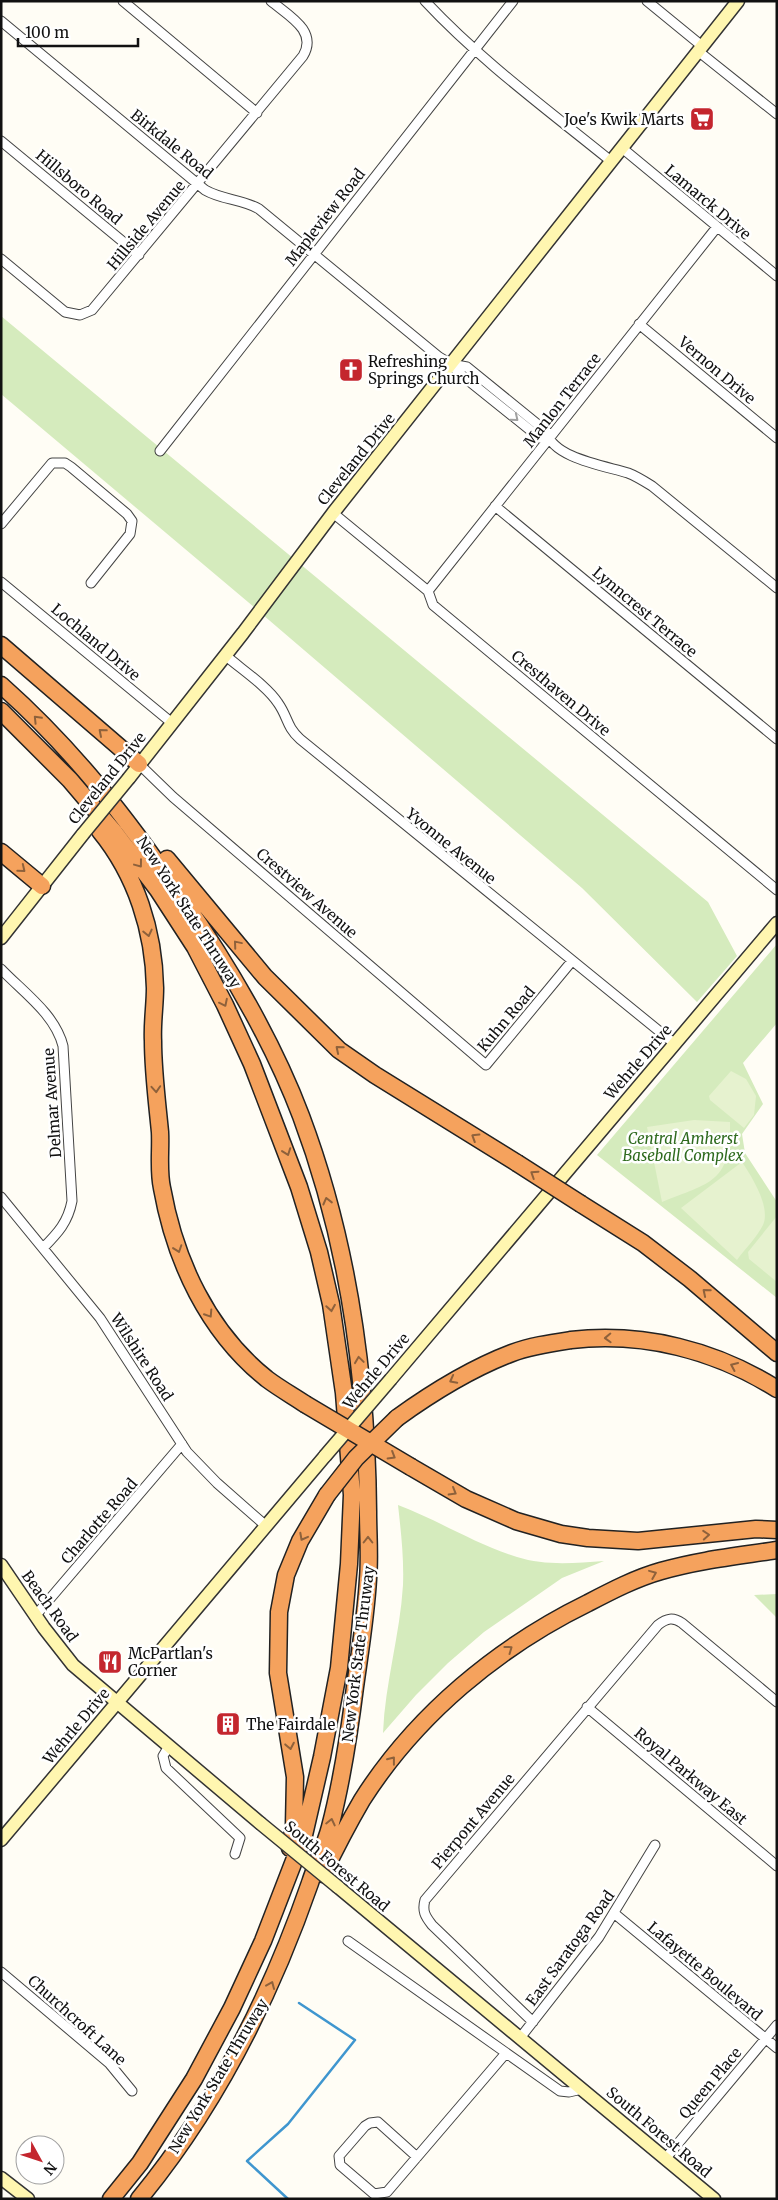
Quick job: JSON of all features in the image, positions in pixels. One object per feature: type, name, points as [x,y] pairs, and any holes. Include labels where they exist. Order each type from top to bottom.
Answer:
[{"type":"highway","points":[[1,645],[134,771]]},
{"type":"highway","name":"New York State Thruway","points":[[1,685],[75,758],[144,842],[216,948],[264,1032],[301,1116],[324,1189],[344,1271],[360,1366],[368,1472],[369,1576],[345,1761],[329,1832],[292,1934],[266,1996],[192,2125],[139,2199]]},
{"type":"highway","name":"New York State Thruway","points":[[1,711],[70,780],[115,833],[158,890],[195,947],[225,1005],[256,1073],[296,1178],[319,1252],[331,1304],[344,1393],[352,1495],[349,1564],[339,1668],[326,1739],[304,1835],[263,1941],[236,2000],[194,2079],[140,2163],[111,2199]]},
{"type":"highway","points":[[1,725],[66,788],[107,840],[128,874],[141,905],[150,939],[155,988],[152,1040],[160,1134],[161,1186],[172,1234],[185,1272],[214,1322],[241,1354],[268,1379],[305,1404],[475,1503],[516,1521],[561,1534],[588,1538],[638,1541],[756,1529],[777,1530]]},
{"type":"highway","points":[[117,807],[151,840],[265,977],[339,1050],[643,1243],[690,1279],[777,1353]]},
{"type":"highway","points":[[1,852],[42,886]]},
{"type":"highway","points":[[282,1891],[294,1826],[295,1777],[278,1673],[278,1612],[286,1575],[300,1541],[327,1495],[356,1458],[397,1418],[436,1389],[513,1352],[553,1342],[623,1338],[698,1352],[735,1366],[777,1389]]},
{"type":"highway","points":[[292,1934],[340,1839],[380,1775],[409,1737],[481,1669],[520,1641],[562,1615],[660,1571],[713,1559],[777,1550]]},
{"type":"street","points":[[122,1],[257,113]]},
{"type":"street","name":"Hillside Avenue","points":[[1,259],[65,312],[78,316],[92,310],[257,113],[307,50],[307,37],[300,25],[271,1]]},
{"type":"street","points":[[425,1],[450,28],[475,50],[612,162]]},
{"type":"street","name":"Mapleview Road","points":[[160,451],[513,1]]},
{"type":"street","points":[[647,1],[777,114]]},
{"type":"street","name":"Cleveland Drive","points":[[1,938],[172,723],[333,513],[738,1]]},
{"type":"street","name":"Birkdale Road","points":[[1,21],[198,184],[215,196],[241,201],[259,209],[439,357],[504,403],[541,439],[548,439],[562,451],[582,460],[630,474],[652,486],[777,588]]},
{"type":"street","name":"Hillsboro Road","points":[[1,141],[139,255]]},
{"type":"street","name":"Lamarck Drive","points":[[622,148],[777,276]]},
{"type":"street","name":"Manlon Terrace","points":[[428,590],[717,227]]},
{"type":"street","name":"Vernon Drive","points":[[640,324],[777,438]]},
{"type":"street","points":[[1,524],[52,464],[65,463],[127,514],[132,521],[130,534],[91,583]]},
{"type":"street","name":"Lynncrest Terrace","points":[[494,506],[777,739]]},
{"type":"street","name":"Cresthaven Drive","points":[[333,513],[428,590],[433,605],[777,890]]},
{"type":"street","name":"Lochland Drive","points":[[1,582],[172,723]]},
{"type":"street","name":"Yvonne Avenue","points":[[225,655],[273,696],[282,709],[288,726],[300,740],[675,1044]]},
{"type":"street","name":"Crestview Avenue","points":[[134,771],[173,797],[457,1040]]},
{"type":"street","name":"Wehrle Drive","points":[[1,1840],[777,923]]},
{"type":"street","name":"Kuhn Road","points":[[457,1040],[486,1065],[572,962]]},
{"type":"street","name":"Delmar Avenue","points":[[1,969],[52,1021],[60,1035],[63,1046],[72,1201],[70,1212],[63,1228],[44,1248]]},
{"type":"street","name":"Wilshire Road","points":[[1,1197],[100,1318],[182,1444],[216,1484],[266,1526]]},
{"type":"street","name":"Charlotte Road","points":[[36,1615],[182,1444]]},
{"type":"street","name":"Beach Road","points":[[1,1565],[73,1665]]},
{"type":"street","name":"Pierpont Avenue","points":[[533,2022],[425,1917],[423,1908],[425,1900],[431,1892],[587,1707],[664,1620],[676,1619],[777,1702]]},
{"type":"street","name":"South Forest Road","points":[[73,1665],[338,1888],[714,2199]]},
{"type":"street","name":"Royal Parkway East","points":[[587,1707],[777,1866]]},
{"type":"street","points":[[169,1746],[164,1756],[166,1768],[240,1838],[235,1854]]},
{"type":"street","name":"East Saratoga Road","points":[[520,2038],[566,1981],[615,1914],[655,1845]]},
{"type":"street","name":"Lafayette Boulevard","points":[[615,1914],[777,2048]]},
{"type":"street","name":"South Forest Road","points":[[348,1940],[560,2091],[569,2092],[582,2089]]},
{"type":"street","name":"Churchcroft Lane","points":[[1,1972],[109,2063],[132,2091]]},
{"type":"street","name":"Queen Place","points":[[665,2159],[777,2025]]},
{"type":"street","points":[[417,2156],[378,2122],[370,2122],[339,2156],[338,2161],[340,2165],[374,2194],[387,2192],[506,2053]]},
{"type":"street","points":[[1,2178],[28,2199]]},
{"type":"green space","points":[[1,316],[708,902],[737,956],[697,1002],[582,888],[248,602],[1,394]]},
{"type":"green space","name":"Central Amherst Baseball Complex","points":[[777,944],[777,1023],[743,1063],[763,1104],[742,1134],[745,1153],[777,1202],[777,1298],[597,1155]]},
{"type":"green space","points":[[731,1071],[746,1079],[756,1096],[754,1115],[744,1128],[710,1100],[709,1096]]},
{"type":"green space","points":[[694,1120],[730,1122],[727,1157],[722,1169],[705,1184],[662,1202],[647,1127]]},
{"type":"green space","points":[[742,1162],[763,1201],[765,1218],[763,1225],[737,1260],[681,1208]]},
{"type":"green space","points":[[777,1216],[777,1282],[749,1259],[748,1252]]},
{"type":"green space","points":[[398,1505],[486,1546],[528,1560],[549,1563],[604,1561],[562,1578],[484,1632],[448,1663],[416,1695],[383,1733],[384,1714],[403,1585],[403,1555]]},
{"type":"green space","points":[[777,1594],[777,1618],[754,1595]]},
{"type":"waterway","points":[[288,2199],[247,2161],[288,2124],[355,2040],[299,2003]]},
{"type":"place","name":"Joe's Kwik Marts","points":[[702,119]]},
{"type":"place","name":"Refreshing Springs Church","points":[[351,370]]},
{"type":"place","name":"McPartlan's Corner","points":[[110,1662]]},
{"type":"place","name":"The Fairdale","points":[[228,1724]]}]
